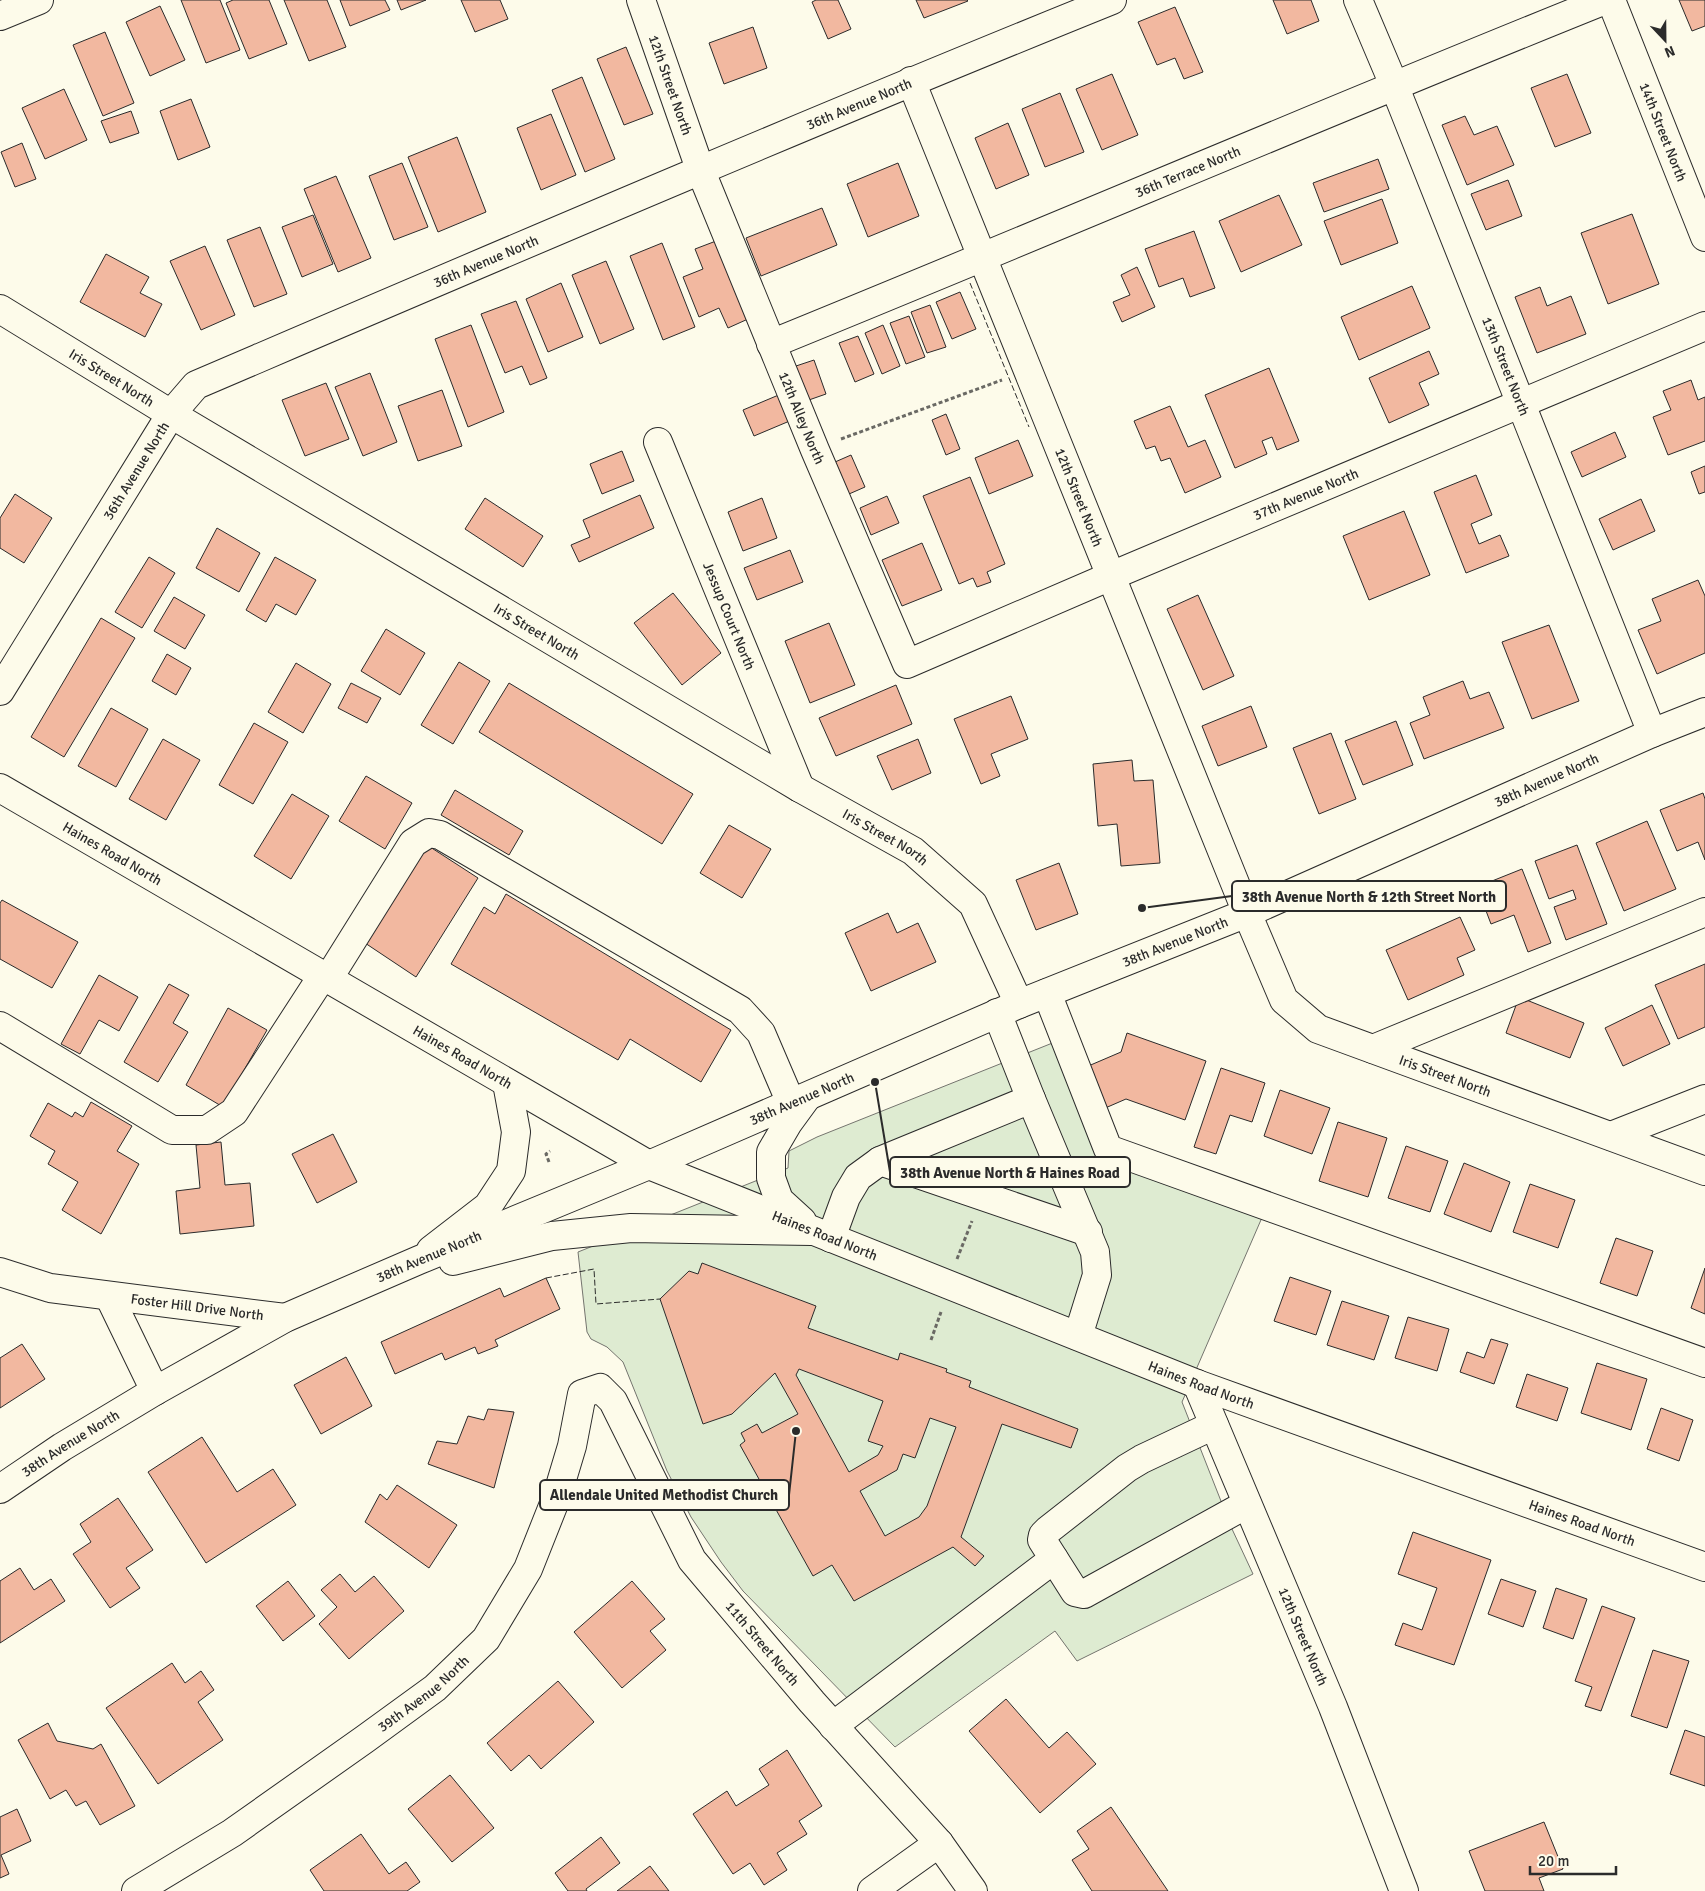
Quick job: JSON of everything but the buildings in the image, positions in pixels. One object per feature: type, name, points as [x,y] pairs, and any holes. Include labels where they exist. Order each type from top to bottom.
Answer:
[{"type":"street","points":[[0,16],[39,0]]},
{"type":"street","name":"12th Street North","points":[[641,0],[700,169]]},
{"type":"street","name":"36th Avenue North","points":[[0,691],[171,414],[196,385],[700,169],[1112,0]]},
{"type":"street","name":"13th Street North","points":[[1358,0],[1394,84],[1652,734]]},
{"type":"street","name":"36th Terrace North","points":[[771,344],[983,258],[1394,84],[1605,0]]},
{"type":"street","name":"14th Street North","points":[[1611,0],[1705,237]]},
{"type":"street","name":"12th Street North","points":[[912,81],[1247,912]]},
{"type":"street","name":"12th Alley North","points":[[700,169],[815,450],[907,664]]},
{"type":"street","name":"Iris Street North","points":[[0,309],[171,414],[800,788],[913,851],[973,904],[1008,1009],[1030,1099],[1095,1252],[1097,1275],[1078,1336]]},
{"type":"street","name":"37th Avenue North","points":[[907,664],[1705,326]]},
{"type":"street","name":"Jessup Court North","points":[[658,442],[800,788]]},
{"type":"street","name":"38th Avenue North","points":[[0,1489],[62,1446],[285,1318],[419,1260],[649,1165],[1008,1009],[1247,912],[1705,712]]},
{"type":"street","name":"Haines Road North","points":[[0,788],[649,1165],[1197,1384],[1705,1568]]},
{"type":"street","points":[[0,1026],[172,1130],[207,1130],[234,1112],[413,843],[429,833],[440,835],[740,1010],[761,1033],[799,1100],[771,1152],[771,1178],[779,1200],[822,1234]]},
{"type":"street","name":"Iris Street North","points":[[1247,912],[1284,1000],[1318,1029],[1705,1171]]},
{"type":"street","points":[[1373,1049],[1705,912]]},
{"type":"street","points":[[1047,993],[1108,1149],[1705,1364]]},
{"type":"street","points":[[419,1260],[488,1206],[511,1171],[516,1132],[507,1083]]},
{"type":"street","points":[[822,1234],[858,1177],[880,1161],[1030,1099]]},
{"type":"street","points":[[1611,1136],[1705,1099]]},
{"type":"street","points":[[880,1161],[1088,1232]]},
{"type":"street","points":[[419,1260],[446,1263],[552,1236],[631,1228],[822,1234]]},
{"type":"street","name":"Foster Hill Drive North","points":[[0,1272],[50,1288],[285,1318]]},
{"type":"street","name":"Foster Hill Drive North","points":[[109,1296],[155,1391]]},
{"type":"street","name":"12th Street North","points":[[1197,1384],[1333,1707],[1404,1891]]},
{"type":"street","name":"11th Street North","points":[[582,1394],[600,1388],[612,1401],[692,1560],[834,1726],[939,1843],[973,1891]]},
{"type":"street","name":"39th Avenue North","points":[[136,1891],[232,1833],[365,1739],[435,1688],[486,1639],[528,1569],[557,1496],[572,1446],[582,1394]]},
{"type":"street","points":[[1214,1425],[1127,1468],[1043,1535],[1042,1540],[1075,1592],[1084,1594],[1247,1504]]},
{"type":"street","points":[[834,1726],[1054,1559]]},
{"type":"street","points":[[872,1891],[939,1843]]},
{"type":"path","points":[[815,450],[1028,369]]},
{"type":"path","points":[[549,1162],[546,1154],[550,1151]]},
{"type":"path","points":[[957,1260],[982,1196]]},
{"type":"path","points":[[931,1340],[941,1312]]},
{"type":"green space","points":[[1065,1038],[1108,1149],[1267,1206],[1182,1402],[1232,1529],[1253,1574],[1077,1661],[1055,1631],[895,1747],[743,1591],[691,1517],[667,1471],[623,1362],[607,1347],[591,1339],[587,1332],[578,1252],[788,1168],[789,1151],[817,1137]]},
{"type":"fence","points":[[970,283],[1029,427]]},
{"type":"fence","points":[[546,1278],[594,1269],[596,1304],[660,1299]]},
{"type":"place","name":"38th Avenue North & 12th Street North","points":[[1142,908]]},
{"type":"place","name":"38th Avenue North & Haines Road","points":[[875,1082]]},
{"type":"place","name":"Allendale United Methodist Church","points":[[796,1431]]}]
